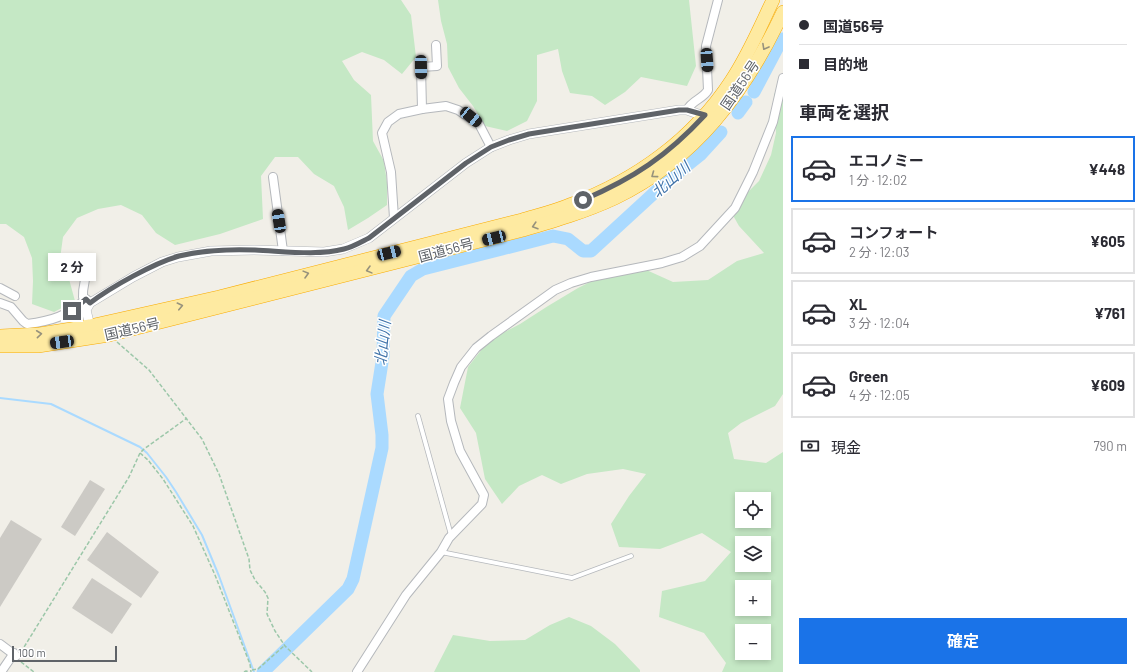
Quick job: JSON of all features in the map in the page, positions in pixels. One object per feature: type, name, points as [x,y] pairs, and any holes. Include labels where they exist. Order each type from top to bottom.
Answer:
[{"type":"highway","name":"国道56号","points":[[0,336],[40,334],[90,326],[523,230],[576,214],[615,197],[648,179],[690,147],[710,118],[749,51],[773,0]]},
{"type":"highway","name":"国道56号","points":[[710,118],[741,87],[759,58],[783,12]]},
{"type":"highway","name":"国道56号","points":[[0,346],[38,346],[109,335],[347,270]]},
{"type":"street","points":[[687,110],[692,103],[706,94],[708,90],[706,46],[718,0]]},
{"type":"street","points":[[422,109],[421,67],[437,66],[436,45]]},
{"type":"street","points":[[356,672],[406,595],[451,536],[482,504],[484,495],[460,451],[451,421],[448,399],[461,367],[476,348],[490,336],[555,290],[570,283],[591,277],[662,263],[682,257],[700,246],[736,208],[753,172],[773,122],[783,78]]},
{"type":"street","points":[[394,218],[391,172],[382,133],[388,122],[399,114],[446,106],[458,110],[479,124],[491,147]]},
{"type":"street","points":[[0,303],[11,307],[27,324],[44,322],[61,317],[133,277],[162,262],[178,256],[211,251],[254,250],[324,252],[343,249],[369,238],[466,163],[491,147],[509,140],[529,134],[657,113],[687,110],[710,118]]},
{"type":"street","points":[[273,177],[283,251]]},
{"type":"street","points":[[343,249],[347,270]]},
{"type":"street","points":[[80,266],[85,274],[85,280],[82,288],[83,297],[88,301]]},
{"type":"street","points":[[0,288],[15,296]]},
{"type":"street","points":[[88,301],[86,310],[90,326]]},
{"type":"street","points":[[0,644],[15,655],[1,672]]},
{"type":"lane","points":[[418,416],[451,536]]},
{"type":"lane","points":[[440,552],[572,578],[631,556]]},
{"type":"path","points":[[109,335],[149,370],[202,439],[219,474],[248,559],[250,570],[255,580],[268,598],[267,614],[285,645],[312,672]]},
{"type":"path","points":[[34,672],[27,668],[15,655],[23,650],[126,483],[140,453],[144,448],[186,418]]},
{"type":"path","points":[[140,453],[148,460],[163,479],[193,526],[215,575],[250,664],[251,671]]},
{"type":"path","points":[[244,672],[258,669],[285,645]]},
{"type":"green space","points":[[0,0],[401,0],[411,15],[416,57],[402,74],[384,60],[362,52],[342,61],[354,80],[371,95],[373,141],[384,161],[387,183],[387,205],[348,230],[344,207],[334,186],[314,174],[298,157],[275,157],[261,176],[263,219],[220,234],[175,245],[156,233],[142,215],[121,205],[98,209],[77,218],[63,237],[60,259],[69,279],[75,301],[54,312],[32,304],[32,258],[24,237],[6,224],[0,224]]},
{"type":"green space","points":[[438,0],[689,0],[696,66],[687,86],[641,77],[625,92],[605,105],[592,96],[570,93],[562,71],[558,49],[537,55],[537,101],[527,121],[507,131],[485,126],[473,106],[459,88],[448,67],[447,44],[441,21]]},
{"type":"green space","points":[[783,85],[783,394],[775,406],[741,423],[728,433],[734,459],[766,463],[783,452],[783,672],[722,672],[726,663],[704,633],[659,617],[662,591],[705,581],[731,552],[702,533],[660,549],[619,547],[611,524],[629,496],[646,474],[623,469],[587,474],[561,484],[542,475],[519,486],[502,504],[485,479],[476,433],[460,408],[468,367],[489,340],[520,324],[578,288],[604,275],[642,268],[673,282],[708,280],[737,261],[764,253],[739,226],[730,210],[759,181],[771,155],[776,133],[774,94]]},
{"type":"green space","points":[[569,617],[591,626],[615,644],[640,670],[640,672],[434,672],[453,635],[490,641],[525,640],[550,625]]},
{"type":"building","points":[[90,480],[105,489],[75,536],[61,527]]},
{"type":"building","points":[[11,520],[42,539],[0,607],[0,538]]},
{"type":"building","points":[[107,532],[159,572],[141,598],[87,560]]},
{"type":"building","points":[[92,578],[132,604],[112,634],[72,608]]},
{"type":"waterway","name":"北山川","points":[[754,92],[782,39]]},
{"type":"waterway","name":"北山川","points":[[738,113],[746,102]]},
{"type":"waterway","name":"北山川","points":[[263,672],[348,589],[353,579],[382,448],[377,394],[383,356],[384,316],[411,276],[423,269],[553,236],[568,239],[583,251],[591,251],[665,183],[700,155],[721,132]]},
{"type":"waterway","points":[[0,398],[51,404],[140,447],[147,453],[166,477],[202,535],[219,576],[254,672]]},
{"type":"route","points":[[72,311],[86,299],[90,303],[133,277],[162,262],[178,256],[211,251],[254,250],[324,252],[352,246],[369,238],[466,163],[491,147],[509,140],[529,134],[679,110],[687,110],[705,115],[663,155],[642,170],[583,200]]}]
